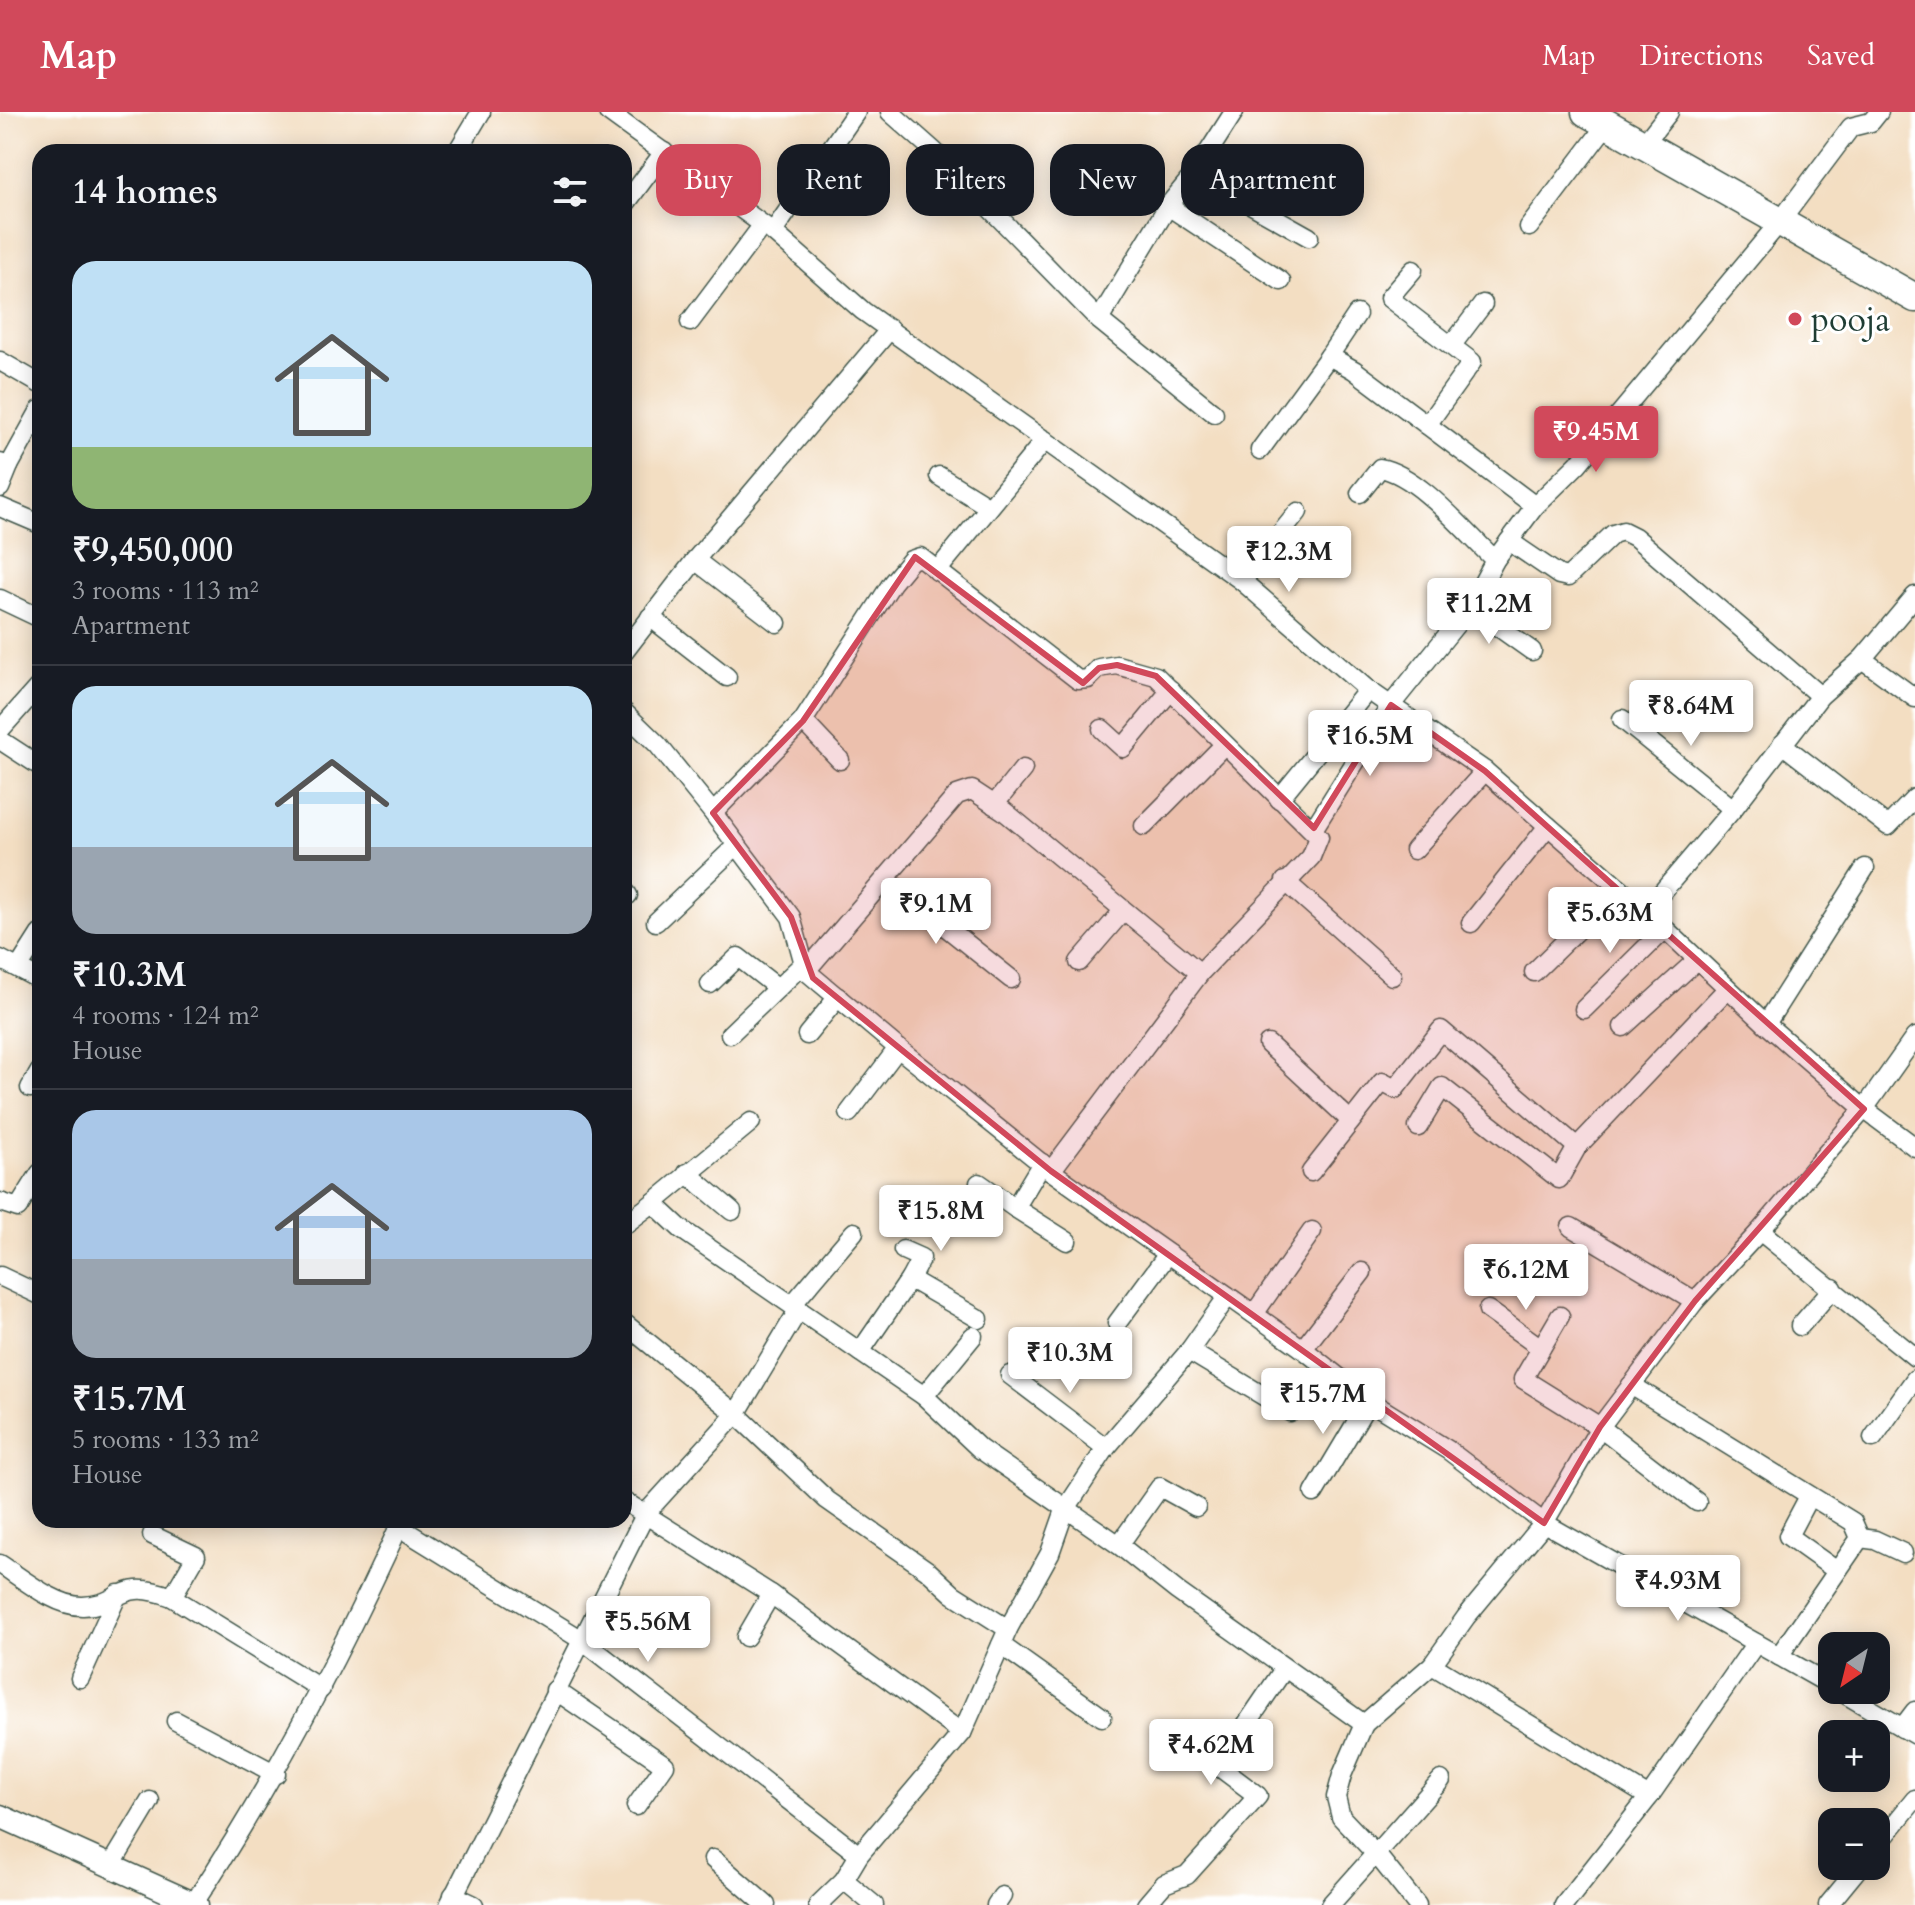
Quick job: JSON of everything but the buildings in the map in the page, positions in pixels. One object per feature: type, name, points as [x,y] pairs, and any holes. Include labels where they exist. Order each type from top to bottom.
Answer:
[{"type":"main road","points":[[1597,118],[1915,298]]},
{"type":"street","points":[[462,144],[481,112]]},
{"type":"street","points":[[608,112],[656,146]]},
{"type":"street","points":[[690,322],[768,229],[856,112]]},
{"type":"street","points":[[890,112],[934,151],[1099,320],[1214,413]]},
{"type":"street","points":[[1214,144],[1234,112]]},
{"type":"street","points":[[1643,145],[1669,112]]},
{"type":"street","points":[[1314,828],[1391,705],[1470,607],[1495,560],[1535,506],[1578,464],[1779,223],[1851,127],[1871,122],[1879,112]]},
{"type":"street","points":[[1529,227],[1597,118]]},
{"type":"street","points":[[632,195],[656,163]]},
{"type":"street","points":[[1099,320],[1168,206],[1181,190]]},
{"type":"street","points":[[1168,206],[1281,281]]},
{"type":"street","points":[[750,216],[863,311],[1242,581],[1368,690],[1485,771],[1646,911],[1766,1024],[1864,1109],[1915,1147]]},
{"type":"street","points":[[1272,216],[1309,237]]},
{"type":"street","points":[[1413,270],[1389,298],[1472,362],[1427,425]]},
{"type":"street","points":[[1452,345],[1483,304]]},
{"type":"street","points":[[1260,450],[1357,314]]},
{"type":"street","points":[[632,641],[695,560],[890,329]]},
{"type":"street","points":[[1329,356],[1354,370],[1535,506]]},
{"type":"street","points":[[0,361],[32,379]]},
{"type":"street","points":[[0,488],[4,464],[32,422]]},
{"type":"street","points":[[937,571],[1045,440]]},
{"type":"street","points":[[1360,493],[1380,468],[1390,470],[1423,492],[1495,560]]},
{"type":"street","points":[[939,476],[989,507]]},
{"type":"street","points":[[0,507],[32,521]]},
{"type":"street","points":[[1242,581],[1298,512]]},
{"type":"street","points":[[1509,541],[1559,575],[1568,577],[1613,534],[1623,531],[1635,537],[1820,696]]},
{"type":"street","points":[[713,813],[803,721],[892,583],[911,560],[920,557],[1078,680],[1088,679],[1099,668],[1117,665],[1156,676],[1279,799],[1314,828],[1319,837],[1311,857],[1200,973],[1015,1208]]},
{"type":"street","points":[[695,560],[777,623]]},
{"type":"street","points":[[0,599],[32,614]]},
{"type":"street","points":[[1646,911],[1733,809],[1820,696],[1862,659],[1913,602]]},
{"type":"street","points":[[1470,607],[1532,651]]},
{"type":"street","points":[[650,617],[727,677]]},
{"type":"street","points":[[1862,659],[1915,698]]},
{"type":"street","points":[[1102,729],[1123,748],[1171,690]]},
{"type":"street","points":[[1279,799],[1368,690]]},
{"type":"street","points":[[0,730],[32,694]]},
{"type":"street","points":[[1622,719],[1733,809]]},
{"type":"street","points":[[632,720],[658,745],[713,813],[791,917],[805,967],[898,1048],[1047,1167],[1303,1349],[1369,1401],[1448,1450],[1544,1523],[1818,1678]]},
{"type":"street","points":[[803,721],[840,760]]},
{"type":"street","points":[[0,740],[32,761]]},
{"type":"street","points":[[1782,744],[1888,826],[1915,798]]},
{"type":"street","points":[[1144,826],[1224,745]]},
{"type":"street","points":[[994,805],[1023,769]]},
{"type":"street","points":[[1414,850],[1485,771]]},
{"type":"street","points":[[730,1034],[805,967],[887,880],[957,795],[972,790],[1200,973]]},
{"type":"street","points":[[1471,923],[1548,826]]},
{"type":"street","points":[[656,922],[736,846]]},
{"type":"street","points":[[1766,1024],[1865,868]]},
{"type":"street","points":[[887,880],[1011,979]]},
{"type":"street","points":[[1285,881],[1392,976]]},
{"type":"street","points":[[1534,972],[1620,888]]},
{"type":"street","points":[[1079,962],[1123,911]]},
{"type":"street","points":[[1584,1009],[1665,929]]},
{"type":"street","points":[[19,967],[32,947]]},
{"type":"street","points":[[710,984],[738,957],[778,988]]},
{"type":"street","points":[[0,959],[32,975]]},
{"type":"street","points":[[1623,1027],[1697,960]]},
{"type":"street","points":[[1418,1127],[1442,1087],[1559,1179],[1577,1147],[1727,989]]},
{"type":"street","points":[[807,1035],[838,997]]},
{"type":"street","points":[[1311,1172],[1382,1082],[1395,1089],[1441,1030],[1577,1147]]},
{"type":"street","points":[[1417,1905],[1377,1855],[1341,1817],[1336,1797],[1364,1724],[1432,1665],[1466,1617],[1544,1523],[1600,1427],[1695,1301],[1760,1231],[1864,1109],[1915,1037]]},
{"type":"street","points":[[1268,1044],[1351,1121]]},
{"type":"street","points":[[849,1113],[898,1048]]},
{"type":"street","points":[[632,1219],[751,1122]]},
{"type":"street","points":[[687,1173],[732,1211]]},
{"type":"street","points":[[979,1183],[1067,1241]]},
{"type":"street","points":[[0,1202],[18,1208],[32,1186]]},
{"type":"street","points":[[653,1203],[681,1229],[924,1396],[980,1449],[1119,1545],[1284,1669],[1364,1724]]},
{"type":"street","points":[[1571,1227],[1695,1301]]},
{"type":"street","points":[[1254,1314],[1312,1231]]},
{"type":"street","points":[[1760,1231],[1915,1357]]},
{"type":"street","points":[[474,1905],[451,1900],[646,1513],[736,1414],[796,1307],[854,1232]]},
{"type":"street","points":[[860,1352],[921,1258],[903,1250]]},
{"type":"street","points":[[1117,1323],[1168,1254]]},
{"type":"street","points":[[1303,1349],[1362,1272]]},
{"type":"street","points":[[0,1276],[32,1291]]},
{"type":"street","points":[[910,1279],[976,1327],[924,1396]]},
{"type":"street","points":[[1800,1326],[1833,1288]]},
{"type":"street","points":[[818,1905],[844,1880],[859,1855],[962,1733],[1005,1637],[1050,1553],[1065,1510],[1106,1448],[1189,1351],[1228,1296]]},
{"type":"street","points":[[1488,1310],[1541,1348]]},
{"type":"street","points":[[1560,1316],[1523,1379],[1600,1427],[1697,1502]]},
{"type":"street","points":[[632,1330],[736,1414],[827,1500],[927,1570],[1102,1717]]},
{"type":"street","points":[[1189,1351],[1290,1412]]},
{"type":"street","points":[[1010,1375],[1106,1448]]},
{"type":"street","points":[[1873,1438],[1915,1379]]},
{"type":"street","points":[[1631,1385],[1853,1522],[1860,1538]]},
{"type":"street","points":[[1314,1493],[1369,1401]]},
{"type":"street","points":[[1119,1545],[1160,1487],[1196,1507]]},
{"type":"street","points":[[1806,1502],[1788,1536],[1837,1571]]},
{"type":"street","points":[[632,1505],[771,1594],[962,1733]]},
{"type":"street","points":[[0,1816],[196,1904],[276,1774],[399,1528]]},
{"type":"street","points":[[407,1528],[582,1640],[859,1855]]},
{"type":"street","points":[[152,1535],[196,1556],[172,1597]]},
{"type":"street","points":[[1860,1538],[1875,1540],[1903,1553]]},
{"type":"street","points":[[1779,1656],[1860,1538]]},
{"type":"street","points":[[0,1564],[60,1600],[83,1606],[118,1594],[150,1589],[172,1597],[321,1689]]},
{"type":"street","points":[[80,1678],[118,1594]]},
{"type":"street","points":[[746,1637],[771,1594]]},
{"type":"street","points":[[1564,1905],[1649,1797],[1756,1643]]},
{"type":"street","points":[[1432,1665],[1649,1797]]},
{"type":"street","points":[[1146,1905],[1164,1884],[1187,1875],[1258,1796],[1218,1766],[1284,1669]]},
{"type":"street","points":[[555,1690],[665,1765],[636,1806]]},
{"type":"street","points":[[1862,1704],[1909,1731],[1915,1711]]},
{"type":"street","points":[[176,1721],[276,1774]]},
{"type":"street","points":[[1330,1905],[1441,1780]]},
{"type":"street","points":[[112,1864],[150,1801]]},
{"type":"street","points":[[1890,1832],[1912,1809]]},
{"type":"street","points":[[713,1859],[766,1905]]},
{"type":"street","points":[[844,1880],[874,1905]]},
{"type":"street","points":[[1828,1905],[1849,1880]]},
{"type":"highlighted area","points":[[915,557],[1083,683],[1099,668],[1117,665],[1156,676],[1314,828],[1391,705],[1485,771],[1864,1109],[1695,1301],[1600,1427],[1544,1523],[1051,1171],[813,978],[791,917],[713,813],[803,721]]},
{"type":"place","name":"pooja","points":[[1795,319]]}]
